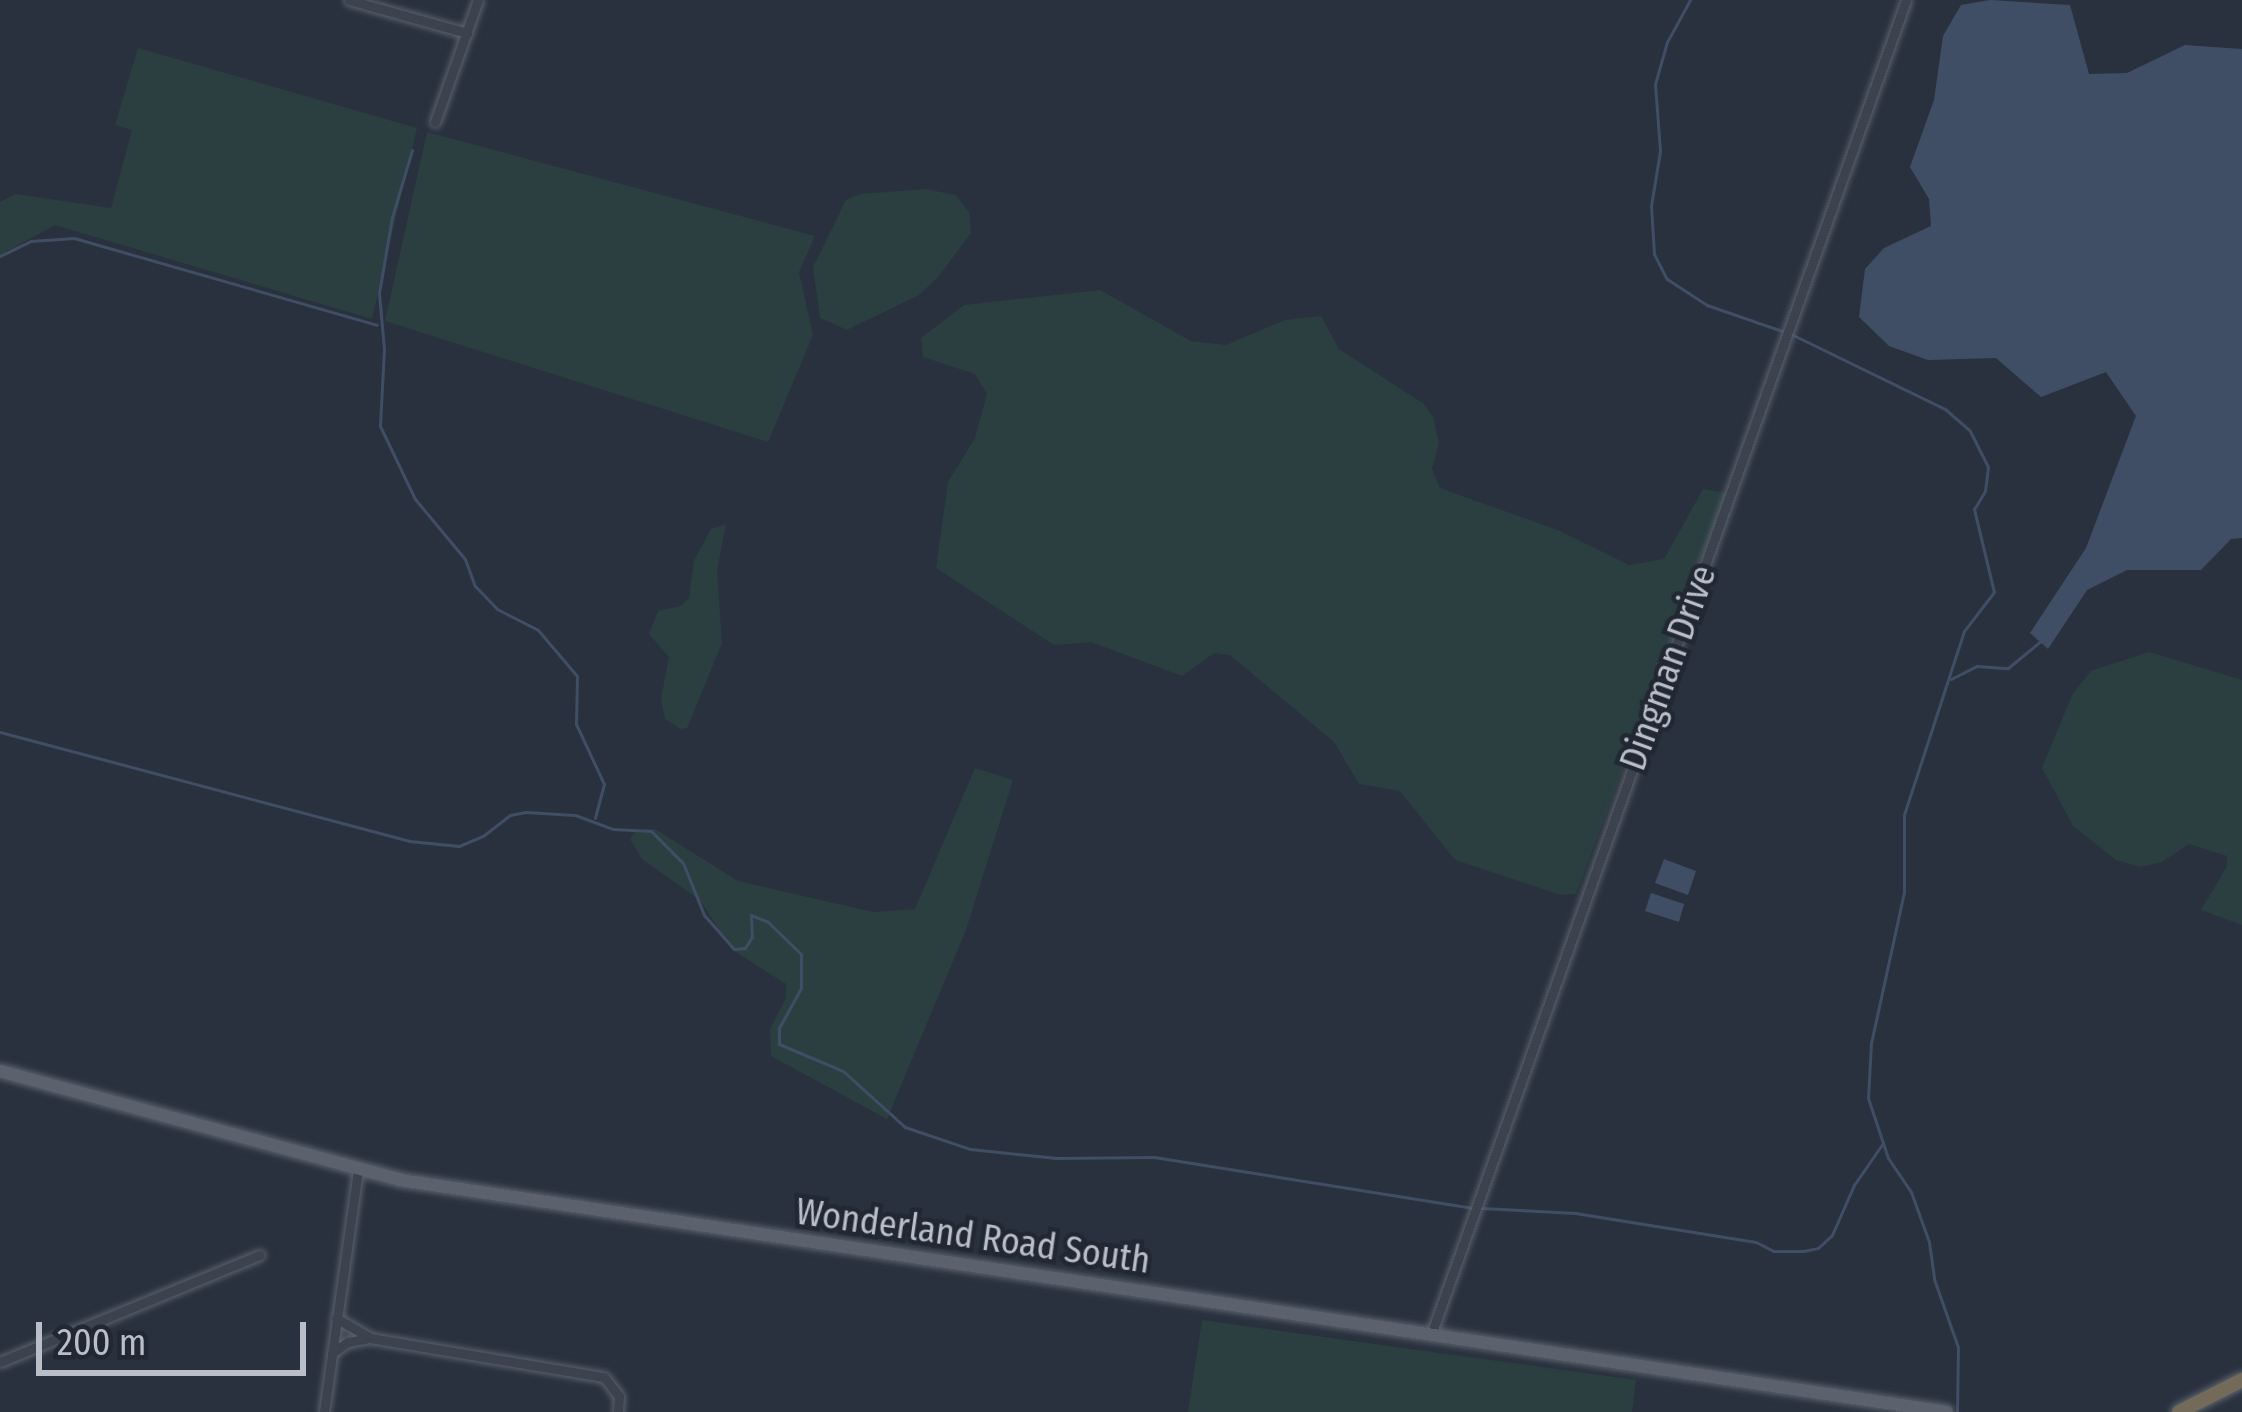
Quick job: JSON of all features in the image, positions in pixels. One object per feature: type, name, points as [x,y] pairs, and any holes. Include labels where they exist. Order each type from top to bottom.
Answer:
[{"type":"highway","points":[[2179,1412],[2242,1380]]},
{"type":"main road","name":"Wonderland Road South","points":[[0,1071],[358,1170],[474,1193],[1940,1411]]},
{"type":"street","points":[[350,0],[466,33]]},
{"type":"street","points":[[435,122],[478,0]]},
{"type":"street","name":"Dingman Drive","points":[[1431,1335],[1906,0]]},
{"type":"street","points":[[324,1412],[358,1170]]},
{"type":"street","points":[[0,1363],[260,1255]]},
{"type":"street","points":[[337,1318],[370,1338]]},
{"type":"street","points":[[332,1354],[349,1342],[370,1338],[592,1373],[615,1388],[618,1412]]},
{"type":"shaded area","points":[[138,48],[417,128],[372,319],[55,225],[0,255],[0,202],[16,194],[111,208],[132,130],[115,125]]},
{"type":"shaded area","points":[[427,132],[815,236],[799,272],[813,335],[768,442],[385,321]]},
{"type":"shaded area","points":[[925,189],[956,195],[969,212],[971,233],[939,276],[919,295],[847,330],[820,318],[813,267],[846,200],[860,194]]},
{"type":"shaded area","points":[[1100,290],[1191,341],[1226,345],[1285,320],[1321,316],[1339,349],[1424,404],[1433,417],[1439,443],[1432,469],[1440,488],[1560,531],[1629,565],[1664,559],[1703,489],[1726,493],[1576,894],[1561,895],[1455,860],[1400,791],[1359,784],[1334,742],[1230,655],[1214,653],[1182,676],[1091,642],[1054,645],[936,568],[948,482],[975,438],[987,394],[975,374],[923,357],[921,338],[964,305]]},
{"type":"shaded area","points":[[726,524],[717,571],[722,643],[687,728],[681,729],[665,719],[661,699],[669,657],[649,634],[658,611],[681,606],[689,598],[694,560],[711,529]]},
{"type":"shaded area","points":[[2149,652],[2242,680],[2242,925],[2201,910],[2227,866],[2227,856],[2189,844],[2162,862],[2140,867],[2116,860],[2073,826],[2042,768],[2073,693],[2091,671]]},
{"type":"shaded area","points":[[975,768],[1013,780],[966,930],[887,1119],[771,1056],[770,1029],[786,998],[786,984],[731,949],[700,900],[642,859],[630,839],[636,830],[655,829],[738,881],[873,912],[915,909]]},
{"type":"shaded area","points":[[1202,1320],[1636,1380],[1632,1412],[1188,1412]]},
{"type":"water","points":[[1990,0],[2070,5],[2089,74],[2127,73],[2185,45],[2242,49],[2242,538],[2231,539],[2201,570],[2127,570],[2087,590],[2048,649],[2030,633],[2086,548],[2136,416],[2106,372],[2041,397],[1996,358],[1928,360],[1889,346],[1859,317],[1865,269],[1884,248],[1931,226],[1929,199],[1910,167],[1934,100],[1943,36],[1961,5]]},
{"type":"water","points":[[1664,859],[1696,871],[1688,895],[1655,883]]},
{"type":"water","points":[[1651,893],[1684,904],[1679,922],[1645,911]]},
{"type":"waterway","points":[[1690,0],[1667,42],[1655,84],[1660,151],[1651,206],[1654,254],[1667,279],[1707,305],[1782,331]]},
{"type":"waterway","points":[[412,150],[392,217],[379,293],[384,349],[380,426],[415,499],[465,559],[475,586],[497,609],[538,630],[577,676],[576,724],[604,784],[595,818]]},
{"type":"waterway","points":[[0,256],[31,241],[74,238],[377,325]]},
{"type":"waterway","points":[[1791,334],[1945,409],[1970,431],[1988,467],[1985,491],[1974,509],[1994,592],[1964,631],[1904,815],[1904,892],[1871,1043],[1868,1098],[1888,1158],[1911,1192],[1929,1242],[1934,1279],[1958,1347],[1957,1412]]},
{"type":"waterway","points":[[1951,679],[1977,666],[2008,668],[2042,640]]},
{"type":"waterway","points":[[0,732],[409,841],[459,846],[483,836],[510,815],[526,812],[575,815],[613,829],[651,831],[683,863],[704,915],[734,949],[745,948],[752,937],[751,915],[768,922],[801,954],[801,988],[779,1028],[779,1044],[843,1071],[905,1127],[970,1149],[1057,1158],[1154,1157],[1473,1208]]},
{"type":"waterway","points":[[1482,1208],[1575,1213],[1756,1242],[1774,1251],[1803,1251],[1818,1248],[1832,1235],[1854,1185],[1883,1143]]}]
